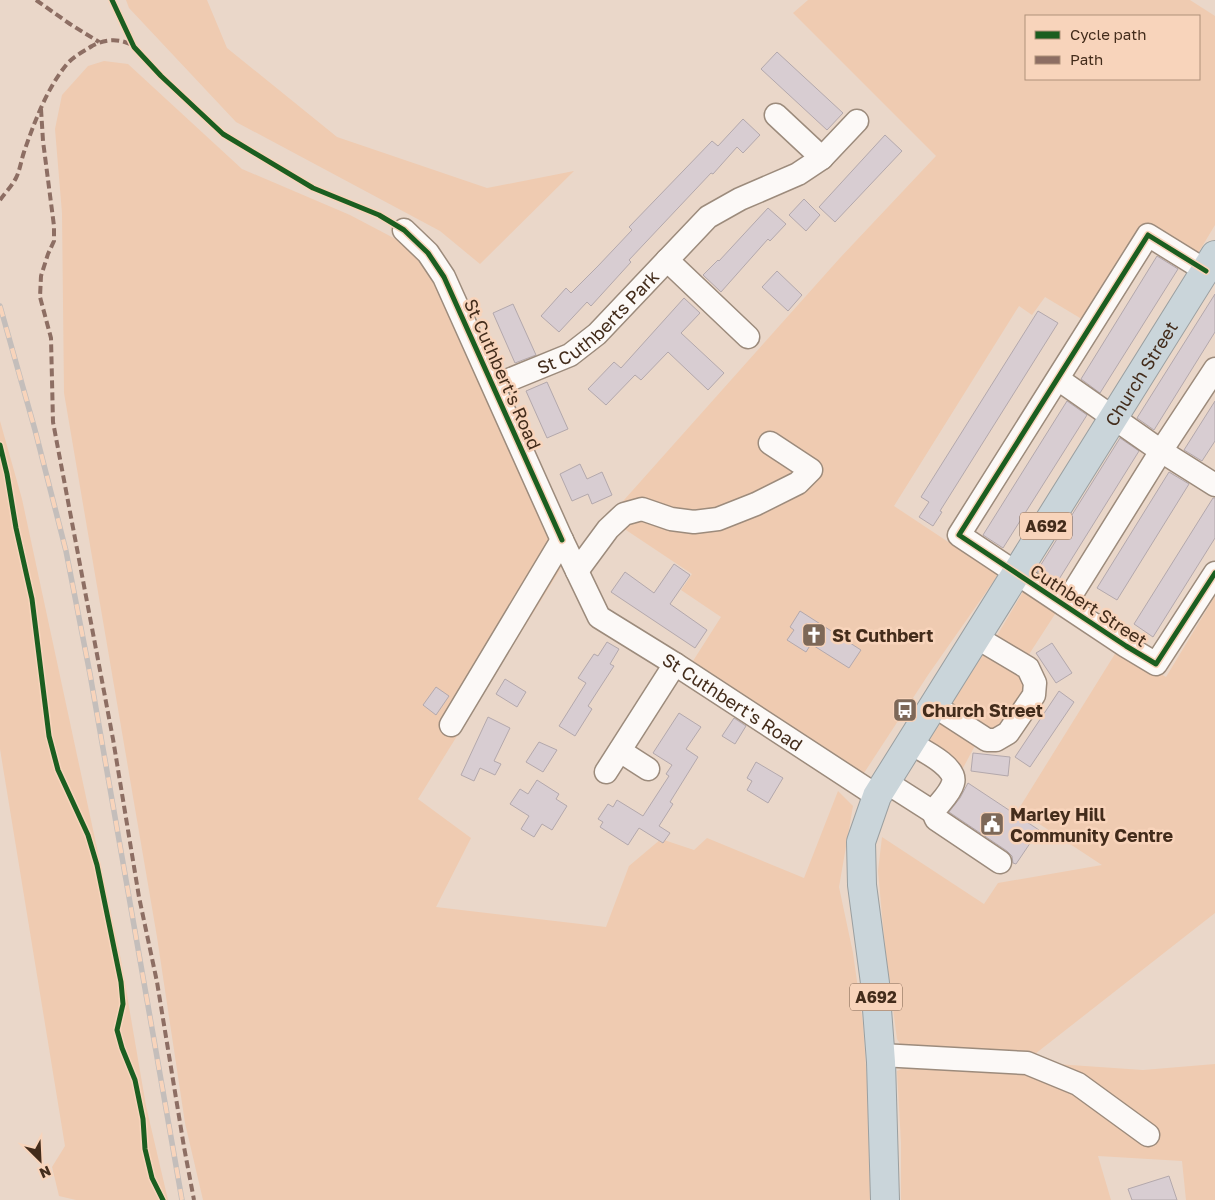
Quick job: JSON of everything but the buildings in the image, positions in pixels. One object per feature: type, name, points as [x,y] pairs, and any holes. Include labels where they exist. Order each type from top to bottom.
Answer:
[{"type":"highway","name":"Church Street","points":[[881,789],[1113,418],[1211,266]]},
{"type":"highway","name":"A692","points":[[881,789],[861,842],[862,885],[875,983],[881,1055],[885,1200]]},
{"type":"street","points":[[776,115],[822,158]]},
{"type":"street","name":"St Cuthberts Park","points":[[494,386],[570,355],[597,334],[708,217],[740,198],[798,174],[822,158],[857,121]]},
{"type":"street","name":"St Cuthbert's Road","points":[[404,230],[428,253],[444,277],[562,540],[599,617],[881,789],[932,812],[936,819],[1000,862]]},
{"type":"street","points":[[1211,266],[1148,235],[1058,380],[1161,451],[1215,485]]},
{"type":"street","name":"St Cuthberts Park","points":[[667,260],[748,337]]},
{"type":"street","points":[[1065,605],[1215,368]]},
{"type":"street","name":"Cuthbert Street","points":[[1058,380],[959,535],[1156,664],[1215,573]]},
{"type":"street","points":[[577,571],[608,529],[624,514],[642,509],[671,519],[694,522],[718,519],[756,504],[798,483],[811,470],[770,443]]},
{"type":"street","points":[[451,725],[562,540]]},
{"type":"street","points":[[933,705],[987,740],[996,740],[1008,733],[1034,695],[1035,683],[1028,668],[976,637]]},
{"type":"street","points":[[606,772],[675,664]]},
{"type":"street","points":[[910,743],[948,767],[953,774],[954,783],[932,812]]},
{"type":"street","points":[[620,751],[648,769]]},
{"type":"street","points":[[881,1055],[1027,1063],[1078,1084],[1148,1135]]},
{"type":"shaded area","points":[[126,0],[207,0],[227,48],[337,137],[487,188],[574,171],[480,264],[440,231],[236,122],[129,8]]},
{"type":"shaded area","points":[[808,0],[1190,0],[1215,16],[1215,225],[1197,255],[1148,223],[1085,321],[1045,297],[1032,315],[1019,306],[894,506],[998,575],[928,675],[864,773],[693,661],[721,617],[681,590],[692,574],[608,518],[839,259],[936,156],[793,13]]},
{"type":"shaded area","points":[[104,61],[128,64],[242,169],[350,215],[407,245],[437,284],[477,370],[561,568],[418,799],[471,838],[436,907],[606,927],[629,866],[661,839],[694,850],[707,838],[804,878],[838,791],[853,806],[839,887],[853,953],[863,1024],[872,1155],[872,1200],[203,1200],[185,1123],[157,937],[64,393],[62,213],[55,129],[62,95],[88,66]]},
{"type":"shaded area","points":[[0,421],[22,499],[121,960],[146,1106],[168,1200],[76,1200],[59,1196],[52,1167],[65,1146],[0,749]]},
{"type":"shaded area","points":[[1024,590],[1057,611],[1026,659],[995,639]]},
{"type":"shaded area","points":[[1215,596],[1215,913],[1035,1054],[905,1051],[897,1039],[885,948],[878,871],[882,837],[984,904],[998,883],[1102,865],[1018,810],[1118,649],[1166,677]]},
{"type":"shaded area","points":[[984,652],[1023,679],[1027,685],[1009,721],[989,732],[950,705]]},
{"type":"shaded area","points":[[939,716],[978,740],[963,768],[923,744]]},
{"type":"shaded area","points":[[1056,1064],[1143,1070],[1215,1064],[1215,1200],[1186,1200],[1182,1161],[1098,1156],[1111,1200],[901,1200],[901,1143],[897,1071],[906,1067]]},
{"type":"railway","points":[[0,306],[35,430],[66,551],[90,674],[182,1200]]},
{"type":"marked path","points":[[36,0],[99,42]]},
{"type":"marked path","points":[[0,200],[19,172],[23,155],[42,106],[53,84],[67,64],[82,52],[102,42],[117,40],[132,45]]},
{"type":"marked path","points":[[41,109],[43,141],[54,226],[54,241],[41,276],[40,297],[51,338],[53,422],[113,739],[139,897],[157,982],[194,1200]]},
{"type":"cycle path","points":[[112,0],[134,47],[161,76],[223,134],[313,188],[379,215],[404,230],[428,253],[444,277],[562,540]]},
{"type":"cycle path","points":[[1206,271],[1148,235],[959,535],[1156,664],[1215,573]]},
{"type":"cycle path","points":[[0,445],[32,599],[49,736],[58,770],[88,835],[97,865],[121,982],[123,1004],[117,1030],[135,1080],[143,1119],[145,1149],[152,1178],[163,1200]]},
{"type":"place","name":"St Cuthbert","points":[[814,635]]},
{"type":"place","name":"Church Street","points":[[905,710]]},
{"type":"place","name":"Marley Hill Community Centre","points":[[992,824]]}]
